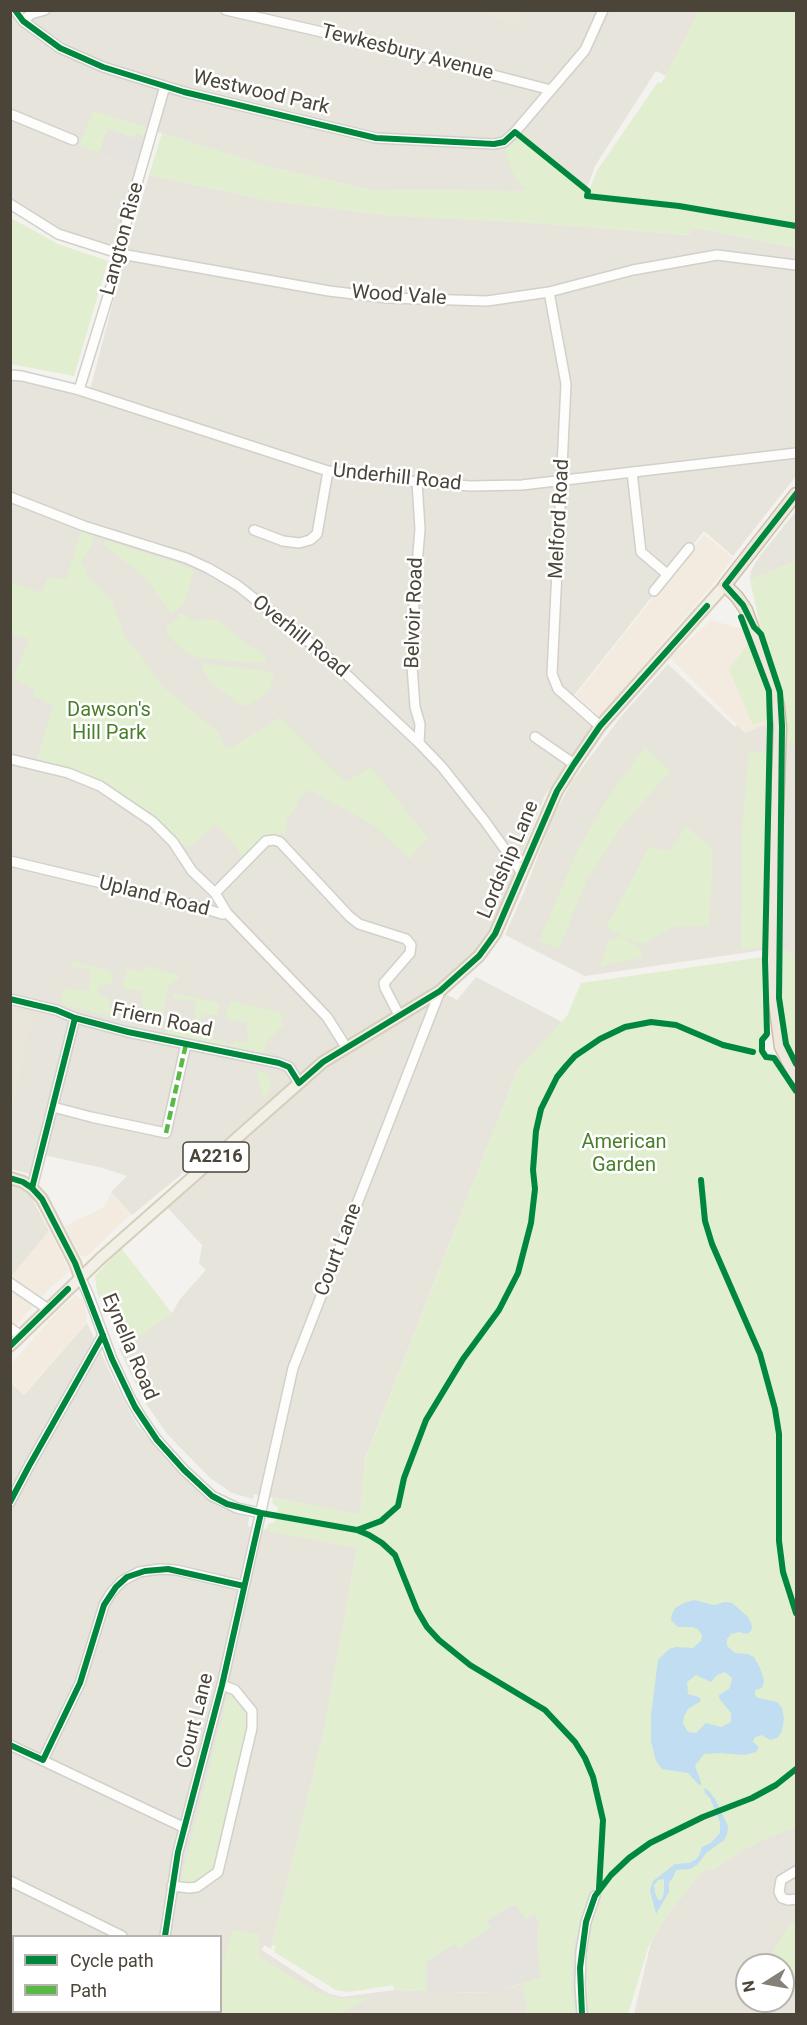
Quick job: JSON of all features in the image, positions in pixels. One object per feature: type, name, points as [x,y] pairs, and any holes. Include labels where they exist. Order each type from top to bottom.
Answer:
[{"type":"highway","name":"Lordship Lane","points":[[725,585],[796,494]]},
{"type":"highway","points":[[725,585],[747,612],[778,707],[780,727],[772,980],[781,1047],[796,1077]]},
{"type":"main road","name":"Lordship Lane","points":[[10,1346],[80,1277],[323,1062],[440,991],[479,956],[493,937],[557,791],[574,764],[600,726],[725,585]]},
{"type":"main road","points":[[10,1178],[23,1182],[42,1199],[80,1277]]},
{"type":"street","name":"Westwood Park","points":[[15,10],[22,21],[60,48],[103,67],[165,86],[376,138],[494,144],[510,138],[585,50],[603,10]]},
{"type":"street","points":[[22,21],[31,14],[45,10]]},
{"type":"street","name":"Tewkesbury Avenue","points":[[226,10],[370,43],[551,90]]},
{"type":"street","name":"Langton Rise","points":[[79,390],[121,254],[127,218],[165,86]]},
{"type":"street","points":[[10,114],[73,140]]},
{"type":"street","name":"Wood Vale","points":[[10,204],[58,234],[121,254],[329,291],[385,298],[487,301],[549,292],[633,270],[717,255],[796,265]]},
{"type":"street","name":"Melford Road","points":[[549,292],[566,384],[552,674],[558,689],[600,726]]},
{"type":"street","name":"Underhill Road","points":[[10,375],[79,390],[328,471],[417,482],[472,486],[522,485],[796,453]]},
{"type":"street","points":[[254,530],[283,541],[299,543],[310,540],[317,534],[328,471]]},
{"type":"street","points":[[632,472],[641,552],[667,574]]},
{"type":"street","name":"Belvoir Road","points":[[417,482],[420,529],[412,666],[415,706],[420,724],[419,743]]},
{"type":"street","name":"Overhill Road","points":[[10,497],[84,526],[186,558],[218,574],[259,602],[328,657],[419,743],[449,776],[522,873]]},
{"type":"street","points":[[654,591],[689,548]]},
{"type":"street","points":[[535,737],[574,764]]},
{"type":"street","points":[[10,759],[68,773],[100,786],[153,822],[173,842],[192,871],[215,893],[227,912]]},
{"type":"street","points":[[215,893],[267,841],[280,842],[359,924],[406,939],[411,945],[410,953],[384,983],[399,1015]]},
{"type":"street","name":"Upland Road","points":[[10,861],[222,914],[227,912],[327,1017],[346,1047]]},
{"type":"street","name":"Court Lane","points":[[165,1935],[172,1886],[185,1828],[222,1685],[293,1368],[440,991]]},
{"type":"street","name":"Friern Road","points":[[10,999],[160,1039],[279,1063],[289,1067],[299,1083]]},
{"type":"street","points":[[32,1188],[75,1018]]},
{"type":"street","points":[[53,1107],[166,1133],[186,1044]]},
{"type":"street","name":"Eynella Road","points":[[80,1277],[135,1407],[149,1429],[169,1454],[216,1499],[237,1508],[261,1513]]},
{"type":"street","points":[[10,1283],[48,1309]]},
{"type":"street","points":[[10,1329],[21,1336]]},
{"type":"street","points":[[10,1503],[103,1335]]},
{"type":"street","points":[[43,1761],[80,1683],[104,1605],[122,1581],[139,1572],[160,1569],[176,1570],[244,1586]]},
{"type":"street","points":[[172,1886],[197,1887],[219,1872],[252,1728],[252,1712],[235,1690],[222,1685]]},
{"type":"street","points":[[10,1745],[185,1828]]},
{"type":"street","points":[[796,1871],[782,1880],[779,1892],[782,1898],[796,1899]]},
{"type":"street","points":[[10,1881],[120,1935]]},
{"type":"street","points":[[582,2014],[581,1952],[586,1922],[595,1896]]},
{"type":"shaded area","points":[[526,10],[520,27],[481,11]]},
{"type":"shaded area","points":[[10,11],[699,11],[666,76],[656,71],[595,166],[587,188],[512,191],[371,190],[266,166],[148,129],[113,246],[60,233],[11,202]]},
{"type":"shaded area","points":[[93,111],[147,127],[134,165],[79,145]]},
{"type":"shaded area","points":[[149,175],[267,200],[386,215],[537,223],[690,235],[690,229],[703,229],[796,248],[796,476],[733,556],[704,531],[568,703],[592,727],[544,797],[492,934],[477,955],[438,988],[322,1059],[132,1215],[111,1192],[127,1176],[103,1168],[35,1153],[30,1174],[11,1169],[11,376],[89,394]]},
{"type":"shaded area","points":[[796,511],[796,561],[750,580],[751,571],[759,557]]},
{"type":"shaded area","points":[[704,534],[733,558],[716,581],[599,717],[576,695]]},
{"type":"shaded area","points":[[711,620],[749,631],[772,692],[774,721],[745,733],[670,658]]},
{"type":"shaded area","points":[[668,664],[735,727],[748,713],[770,718],[764,950],[585,976],[505,935],[552,819],[572,781],[623,714]]},
{"type":"shaded area","points":[[783,743],[796,743],[796,985],[780,998]]},
{"type":"shaded area","points":[[476,977],[562,1022],[518,1069],[365,1459],[360,1515],[254,1494],[253,1499],[232,1493],[210,1478],[168,1435],[144,1401],[119,1349],[172,1313],[180,1299],[206,1270],[199,1263],[202,1245],[168,1208],[326,1064],[444,993],[457,1000]]},
{"type":"shaded area","points":[[10,1010],[33,1014],[11,1114]]},
{"type":"shaded area","points":[[11,1185],[20,1186],[31,1196],[49,1231],[11,1277]]},
{"type":"shaded area","points":[[111,1193],[131,1214],[86,1257],[80,1255],[65,1226],[104,1207]]},
{"type":"shaded area","points":[[49,1231],[70,1271],[49,1289],[15,1326],[11,1323],[11,1277]]},
{"type":"shaded area","points":[[76,1295],[84,1301],[87,1323],[23,1395],[11,1381],[11,1364],[58,1311]]},
{"type":"shaded area","points":[[87,1323],[137,1425],[166,1460],[205,1498],[224,1509],[249,1517],[248,1526],[357,1548],[325,1726],[271,1949],[264,1945],[262,1950],[321,1989],[342,1997],[394,1990],[482,1993],[523,1984],[528,2014],[11,2014],[10,1382],[24,1395]]},
{"type":"shaded area","points":[[796,1827],[796,2014],[634,2014],[651,1942],[664,1919],[706,1868],[710,1871],[750,1846]]},
{"type":"shaded area","points":[[510,1906],[517,1906],[526,1919],[534,1914],[538,1920],[537,1946],[541,1977],[492,1992],[427,1992],[426,1962],[455,1944],[458,1949],[491,1928],[487,1921]]},
{"type":"shaded area","points":[[575,1939],[578,1939],[574,1989],[578,2014],[576,2014],[572,1989]]},
{"type":"green space","points":[[699,11],[796,11],[796,224],[658,201],[588,193],[598,169],[658,82],[661,83],[666,76]]},
{"type":"green space","points":[[93,111],[147,127],[144,136],[136,133],[135,138],[108,129],[99,153],[79,145]]},
{"type":"green space","points":[[162,133],[266,166],[371,190],[526,191],[512,172],[504,145],[516,134],[583,189],[586,193],[585,198],[668,206],[795,227],[796,248],[703,229],[690,229],[690,235],[537,223],[386,215],[267,200],[149,175]]},
{"type":"green space","points":[[11,218],[58,244],[108,261],[74,376],[11,364]]},
{"type":"green space","name":"Dawson's Hill Park","points":[[81,531],[94,534],[91,547],[82,559],[87,569],[85,574],[112,601],[125,637],[163,687],[218,732],[224,745],[229,749],[280,717],[346,782],[371,767],[428,838],[410,859],[373,825],[309,790],[296,802],[299,805],[290,814],[284,834],[272,836],[244,862],[236,846],[216,824],[190,847],[185,844],[177,848],[151,824],[100,789],[36,763],[53,705],[34,697],[34,689],[13,678],[29,639],[11,634],[11,582],[41,593],[48,578],[66,579]]},
{"type":"green space","points":[[104,540],[174,562],[194,571],[184,605],[171,614],[146,578],[105,546]]},
{"type":"green space","points":[[796,561],[796,743],[783,743],[784,704],[781,688],[760,625],[750,580]]},
{"type":"green space","points":[[180,613],[196,621],[205,618],[218,620],[266,657],[265,661],[258,663],[199,658],[186,652],[167,634],[166,627],[179,618],[177,615]]},
{"type":"green space","points":[[748,644],[767,692],[769,719],[753,725],[729,669]]},
{"type":"green space","points":[[203,664],[264,670],[275,676],[267,694],[246,706],[241,705],[210,682],[202,668]]},
{"type":"green space","points":[[645,747],[671,771],[624,823],[586,881],[559,949],[539,941],[579,847],[609,796]]},
{"type":"green space","points":[[749,751],[769,752],[768,947],[741,950],[742,826]]},
{"type":"green space","points":[[686,826],[713,850],[709,926],[674,927],[643,944],[624,937],[642,951],[643,958],[600,966],[608,941],[622,936],[606,927],[649,847],[670,851]]},
{"type":"green space","points":[[781,948],[796,955],[796,1060],[786,1039],[780,1013]]},
{"type":"green space","name":"American Garden","points":[[763,957],[762,995],[766,1031],[760,1041],[765,1060],[775,1063],[782,1077],[796,1095],[796,1827],[750,1846],[710,1871],[706,1868],[697,1877],[664,1919],[649,1945],[628,2014],[528,2014],[522,1984],[482,1993],[394,1990],[393,1985],[349,1992],[336,1990],[274,1952],[276,1946],[272,1945],[325,1726],[357,1548],[265,1530],[268,1524],[275,1522],[278,1507],[273,1504],[272,1498],[360,1514],[365,1460],[518,1069],[567,1016],[581,983]]},
{"type":"green space","points":[[74,962],[110,971],[113,975],[112,984],[100,985],[98,994],[109,999],[109,1007],[125,1012],[124,1019],[63,1005],[61,1000],[64,988],[89,991],[91,970],[69,966]]},
{"type":"green space","points":[[145,966],[179,975],[178,980],[169,985],[161,1023],[154,1027],[125,1020],[130,1010],[141,1013],[143,1003],[141,1002],[143,991],[121,988],[127,968],[144,972]]},
{"type":"green space","points":[[174,993],[216,1002],[219,1005],[219,1015],[202,1015],[200,1022],[213,1029],[213,1039],[227,1043],[226,1049],[166,1034],[169,1020],[194,1023],[196,1013],[194,1012],[196,1001],[173,998]]},
{"type":"green space","points":[[230,1001],[282,1013],[281,1023],[284,1025],[269,1039],[261,1057],[228,1050],[229,1043],[234,1044],[234,1041],[246,1043],[248,1034],[246,1033],[248,1022],[225,1019]]},
{"type":"green space","points":[[256,1071],[266,1073],[271,1081],[269,1093],[263,1099]]},
{"type":"green space","points":[[121,1248],[172,1313],[122,1348],[97,1292],[95,1276]]},
{"type":"green space","points":[[229,1690],[247,1707],[249,1717],[213,1872],[194,1881],[180,1883]]},
{"type":"green space","points":[[796,1923],[796,1996],[795,1953],[772,1953],[788,1926]]},
{"type":"green space","points":[[232,1930],[259,1934],[260,1957],[318,1993],[340,1999],[372,1997],[338,2014],[210,2014],[222,2013],[222,1969]]},
{"type":"water","points":[[694,1600],[714,1605],[732,1603],[748,1617],[752,1626],[751,1631],[747,1634],[739,1632],[731,1634],[727,1639],[727,1646],[735,1653],[754,1657],[764,1681],[762,1688],[755,1690],[755,1695],[758,1698],[777,1702],[782,1708],[784,1719],[782,1731],[777,1738],[770,1740],[762,1735],[755,1737],[753,1742],[759,1747],[756,1752],[744,1755],[704,1754],[695,1766],[702,1785],[698,1784],[688,1773],[662,1769],[656,1761],[651,1741],[651,1716],[658,1660],[669,1649],[693,1648],[701,1641],[702,1635],[698,1629],[678,1627],[671,1620],[675,1608]],"holes":[[[725,1672],[732,1678],[729,1689],[719,1695],[731,1713],[731,1722],[721,1727],[706,1723],[696,1733],[688,1732],[683,1724],[684,1716],[688,1709],[701,1701],[699,1697],[688,1694],[687,1682],[696,1675],[711,1682],[717,1675]]]},
{"type":"water","points":[[704,1788],[715,1799],[728,1826],[727,1834],[724,1840],[706,1853],[698,1864],[690,1869],[676,1870],[669,1882],[669,1892],[656,1914],[650,1890],[653,1881],[675,1864],[695,1860],[702,1847],[711,1843],[720,1833],[720,1822],[710,1798]],"holes":[[[664,1879],[662,1899],[658,1900],[654,1885],[658,1880]]]},
{"type":"marked path","points":[[166,1133],[186,1044]]},
{"type":"cycle path","points":[[15,10],[23,21],[60,48],[103,67],[184,92],[376,138],[494,144],[504,142],[515,132],[588,191],[587,196],[679,206],[796,226]]},
{"type":"cycle path","points":[[796,494],[725,585],[743,605],[754,627],[761,634],[780,692],[782,726],[779,998],[786,1044],[796,1064]]},
{"type":"cycle path","points":[[10,999],[128,1032],[279,1063],[289,1067],[299,1083],[323,1062],[440,991],[479,956],[495,934],[557,791],[574,764],[600,726],[707,606]]},
{"type":"cycle path","points":[[741,617],[769,691],[765,960],[767,1034],[762,1040],[762,1051],[766,1057],[774,1058],[796,1091]]},
{"type":"cycle path","points":[[32,1188],[75,1018]]},
{"type":"cycle path","points":[[357,1530],[381,1521],[398,1506],[404,1478],[426,1420],[463,1359],[499,1310],[518,1273],[531,1223],[535,1189],[533,1170],[536,1131],[541,1109],[557,1077],[566,1066],[575,1056],[600,1039],[625,1027],[651,1022],[676,1025],[723,1045],[753,1052]]},
{"type":"cycle path","points":[[10,1178],[23,1182],[42,1199],[75,1263],[112,1359],[135,1407],[157,1440],[184,1470],[212,1496],[227,1504],[261,1513],[357,1530],[382,1543],[395,1555],[417,1610],[427,1627],[439,1640],[470,1665],[545,1710],[575,1742],[593,1777],[603,1820],[599,1889]]},
{"type":"cycle path","points":[[701,1180],[705,1221],[712,1244],[760,1354],[775,1409],[779,1434],[779,1541],[783,1572],[796,1613]]},
{"type":"cycle path","points":[[10,1346],[68,1289]]},
{"type":"cycle path","points":[[10,1502],[103,1335]]},
{"type":"cycle path","points":[[165,1935],[178,1852],[222,1685],[261,1513]]},
{"type":"cycle path","points":[[10,1745],[43,1760],[80,1683],[104,1605],[116,1587],[127,1577],[145,1571],[168,1569],[244,1586]]},
{"type":"cycle path","points":[[582,2014],[580,1968],[586,1922],[595,1896],[611,1875],[650,1843],[703,1817],[752,1798],[776,1785],[796,1769]]}]
